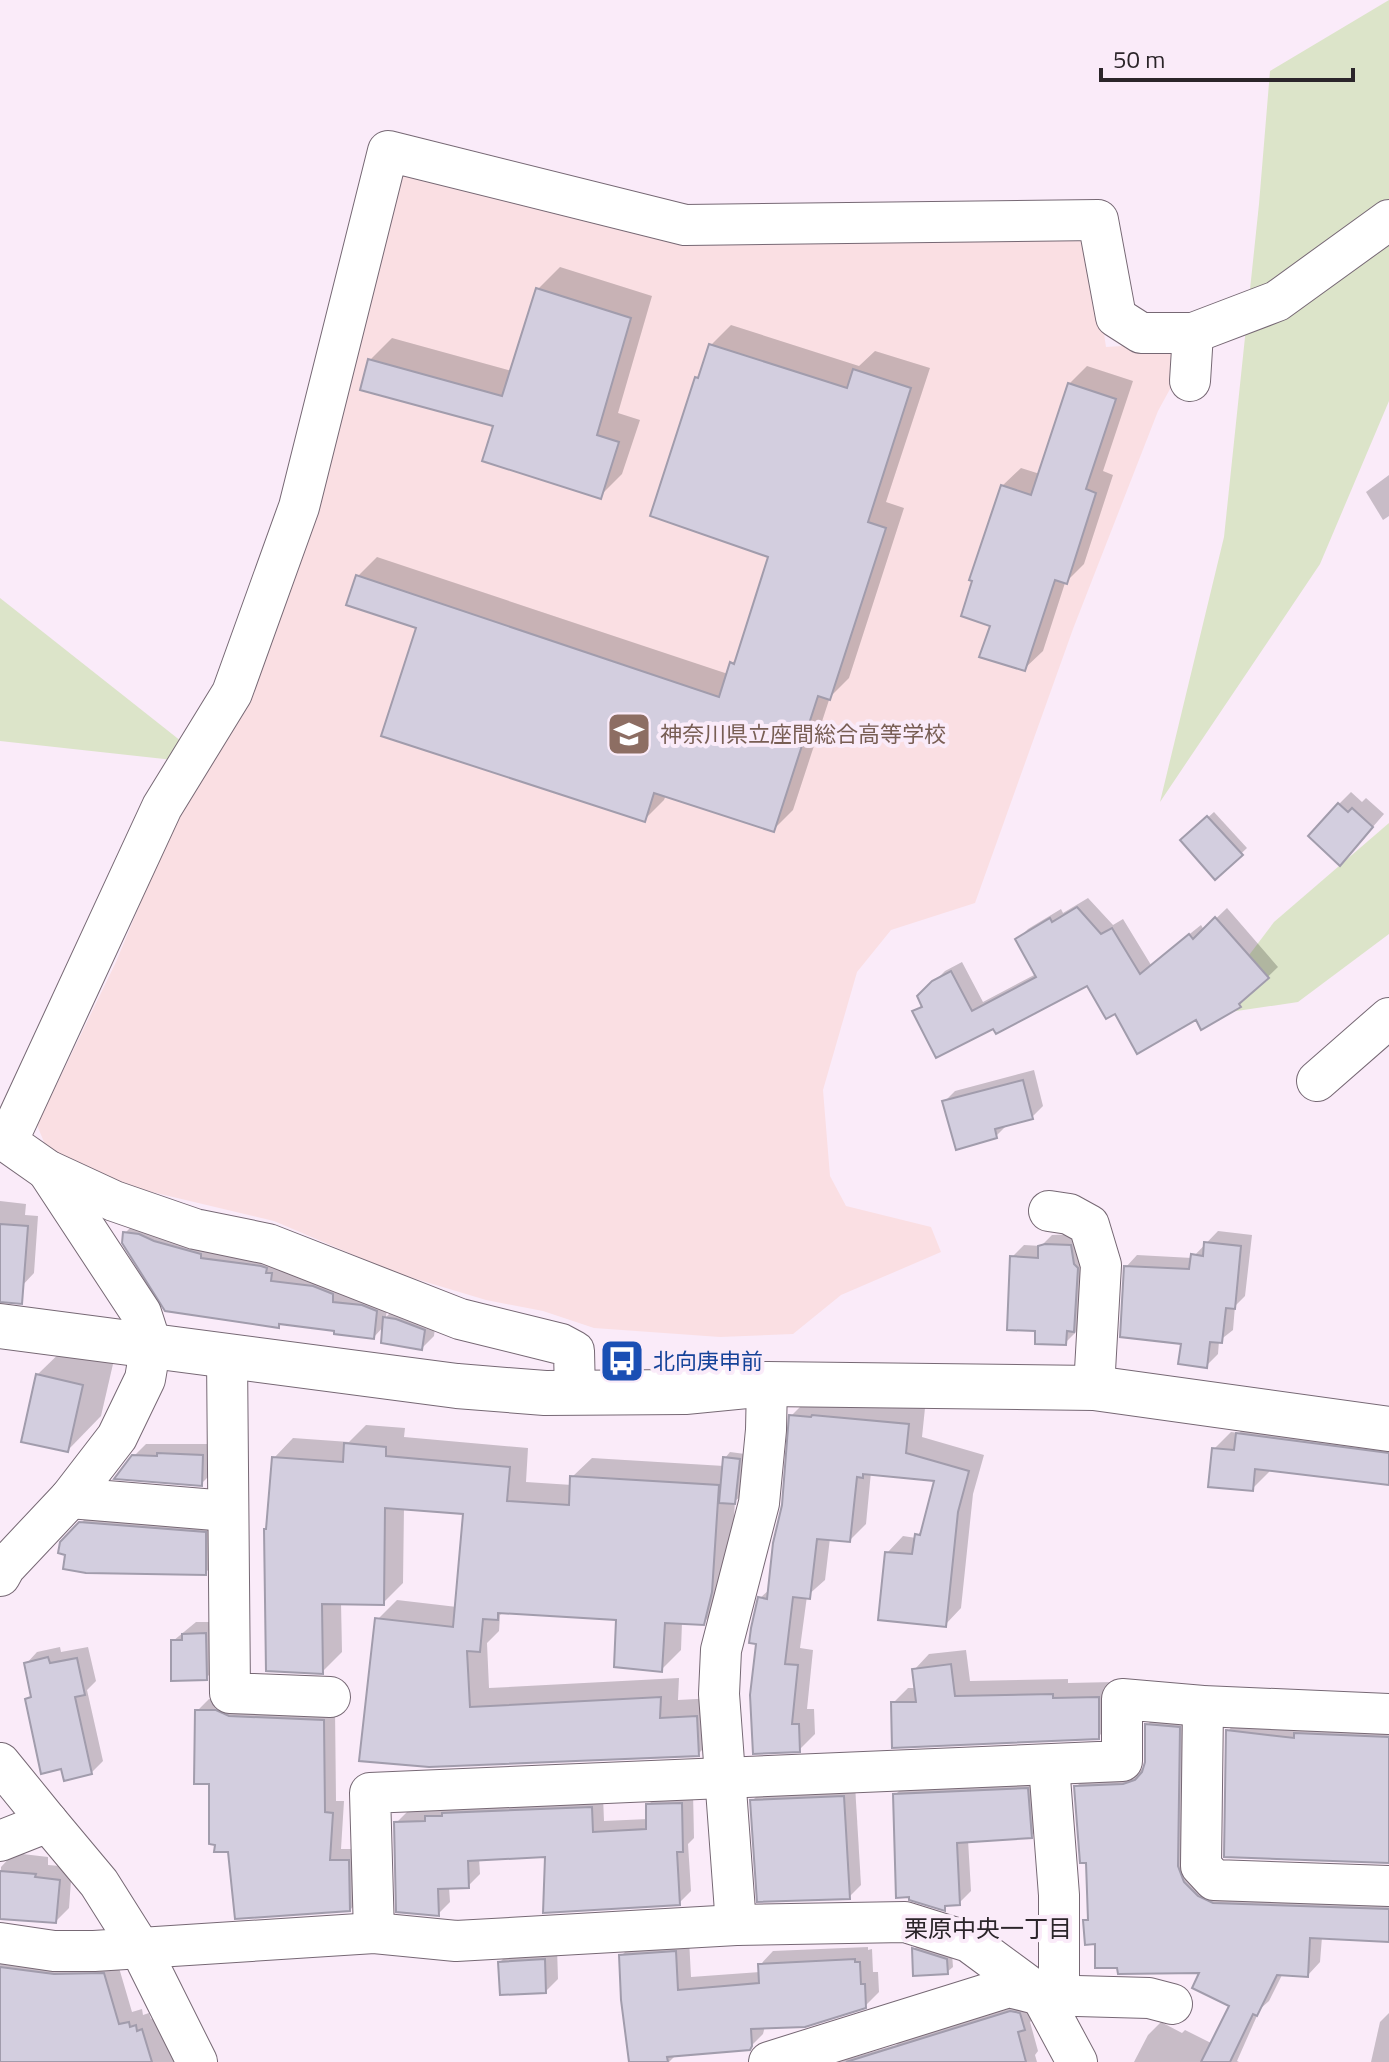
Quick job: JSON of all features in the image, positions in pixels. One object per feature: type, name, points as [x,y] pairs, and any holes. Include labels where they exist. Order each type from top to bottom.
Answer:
[{"type":"street","points":[[575,1393],[574,1351],[561,1344],[460,1319],[268,1244],[195,1229],[114,1201],[47,1170],[7,1142],[162,807],[232,693],[299,507],[388,151],[685,225],[1098,220],[1116,317],[1141,333],[1193,333],[1277,301],[1389,220]]},
{"type":"street","points":[[1190,381],[1193,333]]},
{"type":"street","points":[[1317,1081],[1389,1018]]},
{"type":"street","points":[[0,1576],[70,1498],[117,1437],[145,1379],[151,1344],[141,1313],[47,1170]]},
{"type":"street","points":[[1049,1211],[1069,1214],[1089,1225],[1101,1265],[1094,1388]]},
{"type":"street","points":[[0,1326],[457,1386],[575,1393],[685,1392],[767,1384],[1094,1388],[1389,1429]]},
{"type":"street","points":[[227,1356],[230,1693],[330,1697]]},
{"type":"street","points":[[736,1925],[719,1694],[721,1650],[759,1503],[767,1384]]},
{"type":"street","points":[[70,1498],[227,1511]]},
{"type":"street","points":[[374,1933],[370,1793],[1122,1761],[1122,1699],[1203,1706],[1389,1714]]},
{"type":"street","points":[[1203,1706],[1201,1866],[1214,1880],[1389,1886]]},
{"type":"street","points":[[0,1763],[99,1883],[140,1948],[196,2062]]},
{"type":"street","points":[[1049,1765],[1059,1895],[1050,1996],[1077,2062]]},
{"type":"street","points":[[0,1841],[48,1822]]},
{"type":"street","points":[[0,1943],[54,1951],[374,1933],[456,1941],[736,1925],[905,1922],[969,1942],[1050,1996]]},
{"type":"street","points":[[775,2061],[1009,1987],[1050,1996],[1149,1998],[1172,2004]]},
{"type":"shaded area","name":"神奈川県立座間総合高等学校","points":[[411,164],[685,233],[1072,231],[1091,248],[1106,347],[1170,343],[1182,367],[1158,411],[1073,629],[975,903],[891,930],[857,972],[823,1090],[830,1176],[846,1206],[931,1227],[941,1252],[841,1295],[793,1334],[720,1337],[594,1328],[543,1311],[486,1300],[396,1273],[274,1221],[131,1187],[81,1167],[46,1147],[37,1125],[116,962],[183,800],[263,668],[330,446],[399,178]]},
{"type":"green space","points":[[1389,0],[1389,401],[1320,564],[1160,802],[1224,537],[1270,71]]},
{"type":"green space","points":[[0,598],[210,764],[0,741]]},
{"type":"green space","points":[[1389,823],[1389,934],[1298,1002],[1203,1016],[1274,922]]},
{"type":"building","points":[[536,288],[631,318],[597,435],[619,442],[601,499],[482,461],[493,426],[360,390],[368,359],[502,396]]},
{"type":"building","points":[[709,344],[847,388],[853,369],[911,388],[868,522],[886,528],[830,700],[818,696],[774,832],[654,793],[645,822],[381,736],[416,628],[346,605],[356,575],[719,697],[730,662],[734,664],[768,557],[650,516],[695,377],[698,378]]},
{"type":"building","points":[[1068,383],[1116,399],[1086,489],[1096,493],[1067,584],[1055,580],[1025,671],[979,657],[990,626],[961,616],[972,581],[969,580],[1001,485],[1031,495]]},
{"type":"building","points":[[1338,803],[1348,812],[1352,808],[1373,827],[1340,866],[1308,836]]},
{"type":"building","points":[[1207,816],[1243,855],[1215,880],[1180,840]]},
{"type":"building","points":[[1077,907],[1101,934],[1112,928],[1140,974],[1189,934],[1193,939],[1215,917],[1269,978],[1239,1004],[1241,1007],[1201,1030],[1196,1020],[1137,1054],[1115,1014],[1106,1019],[1087,986],[996,1034],[993,1029],[936,1058],[912,1011],[922,1007],[917,996],[932,981],[951,971],[972,1011],[1036,977],[1015,939],[1050,918],[1052,922]]},
{"type":"building","points":[[1023,1080],[1033,1119],[995,1129],[997,1138],[956,1150],[942,1101]]},
{"type":"building","points":[[0,1224],[28,1226],[22,1304],[0,1302]]},
{"type":"building","points":[[123,1232],[139,1234],[201,1254],[201,1258],[261,1266],[267,1268],[266,1273],[272,1273],[271,1281],[313,1286],[333,1294],[333,1302],[362,1305],[377,1311],[374,1339],[334,1334],[334,1331],[279,1324],[279,1328],[165,1311],[122,1243]]},
{"type":"building","points":[[1204,1242],[1241,1246],[1235,1309],[1226,1308],[1222,1343],[1210,1342],[1207,1368],[1178,1364],[1181,1344],[1120,1337],[1124,1266],[1189,1269],[1191,1254],[1203,1256]]},
{"type":"building","points":[[1071,1245],[1074,1264],[1078,1268],[1074,1332],[1067,1331],[1066,1345],[1035,1344],[1035,1331],[1007,1330],[1010,1256],[1038,1258],[1038,1246]]},
{"type":"building","points":[[383,1317],[425,1330],[422,1350],[381,1343]]},
{"type":"building","points":[[36,1374],[83,1385],[68,1452],[21,1442]]},
{"type":"building","points":[[789,1415],[909,1424],[906,1453],[969,1471],[958,1512],[946,1627],[878,1620],[885,1552],[912,1554],[915,1534],[920,1535],[934,1481],[863,1474],[863,1478],[857,1477],[850,1542],[817,1539],[810,1599],[793,1597],[785,1664],[798,1665],[792,1724],[799,1724],[800,1752],[753,1754],[750,1695],[756,1644],[749,1643],[758,1597],[767,1599],[773,1543],[782,1505]]},
{"type":"building","points":[[1236,1433],[1389,1453],[1389,1485],[1255,1469],[1253,1491],[1208,1487],[1212,1448],[1234,1450]]},
{"type":"building","points":[[344,1443],[386,1447],[386,1456],[510,1467],[507,1501],[569,1505],[570,1476],[719,1485],[712,1592],[704,1625],[665,1623],[662,1672],[614,1667],[616,1620],[498,1613],[498,1620],[483,1619],[480,1652],[467,1651],[470,1707],[661,1697],[660,1718],[697,1716],[699,1756],[429,1767],[359,1761],[375,1618],[453,1627],[463,1514],[385,1508],[384,1605],[322,1604],[323,1674],[266,1671],[264,1529],[272,1457],[343,1462]]},
{"type":"building","points":[[157,1453],[203,1455],[202,1486],[114,1479],[132,1455],[157,1456]]},
{"type":"building","points":[[723,1457],[740,1459],[735,1504],[719,1503]]},
{"type":"building","points":[[79,1522],[206,1532],[206,1575],[86,1573],[63,1569],[65,1555],[58,1553],[60,1542]]},
{"type":"building","points":[[206,1633],[207,1680],[171,1681],[171,1640],[182,1640],[182,1634]]},
{"type":"building","points":[[48,1657],[50,1663],[77,1658],[85,1695],[75,1697],[92,1774],[64,1781],[61,1769],[41,1774],[25,1699],[31,1697],[24,1663]]},
{"type":"building","points":[[951,1664],[955,1696],[1053,1694],[1053,1698],[1099,1697],[1099,1739],[892,1748],[891,1702],[916,1702],[912,1669]]},
{"type":"building","points":[[195,1710],[216,1710],[229,1716],[324,1720],[325,1812],[333,1813],[330,1860],[349,1860],[350,1911],[235,1919],[228,1852],[214,1852],[215,1845],[209,1844],[209,1784],[194,1784]]},
{"type":"building","points":[[1145,1724],[1180,1727],[1178,1866],[1184,1882],[1198,1896],[1213,1903],[1389,1909],[1389,1942],[1310,1938],[1308,1977],[1277,1975],[1257,2016],[1253,2014],[1230,2062],[1201,2062],[1229,2006],[1192,1988],[1199,1973],[1118,1974],[1117,1968],[1095,1968],[1095,1944],[1085,1945],[1083,1920],[1088,1920],[1086,1863],[1080,1863],[1074,1786],[1123,1784],[1135,1780],[1145,1762]]},
{"type":"building","points":[[1226,1730],[1294,1738],[1294,1733],[1389,1737],[1389,1863],[1224,1857]]},
{"type":"building","points":[[1028,1788],[1032,1838],[957,1843],[960,1905],[945,1906],[945,1911],[909,1900],[909,1897],[896,1898],[893,1794]]},
{"type":"building","points":[[844,1796],[850,1899],[757,1902],[750,1800]]},
{"type":"building","points":[[682,1803],[683,1852],[677,1852],[680,1905],[543,1913],[545,1857],[468,1861],[469,1888],[438,1889],[439,1916],[396,1912],[394,1822],[425,1821],[425,1816],[442,1816],[442,1813],[592,1807],[593,1832],[646,1829],[646,1804]]},
{"type":"building","points":[[0,1871],[60,1880],[56,1923],[0,1919]]},
{"type":"building","points":[[912,1948],[947,1959],[948,1974],[913,1976]]},
{"type":"building","points":[[676,1951],[678,1990],[759,1983],[758,1964],[855,1959],[855,1962],[860,1962],[861,1984],[865,1984],[866,2008],[805,2027],[751,2029],[750,2050],[667,2057],[668,2062],[629,2062],[619,1955]]},
{"type":"building","points":[[545,1959],[546,1993],[500,1995],[498,1962]]},
{"type":"building","points":[[0,1967],[54,1974],[104,1973],[119,2024],[129,2022],[130,2027],[136,2025],[137,2031],[142,2029],[152,2062],[0,2062]]},
{"type":"building","points":[[1010,2011],[1020,2013],[1025,2030],[1018,2032],[1026,2062],[846,2062]]},
{"type":"place","name":"神奈川県立座間総合高等学校","points":[[629,734]]},
{"type":"place","name":"北向庚申前","points":[[622,1361]]},
{"type":"district","name":"栗原中央一丁目","points":[[988,1929]]}]
